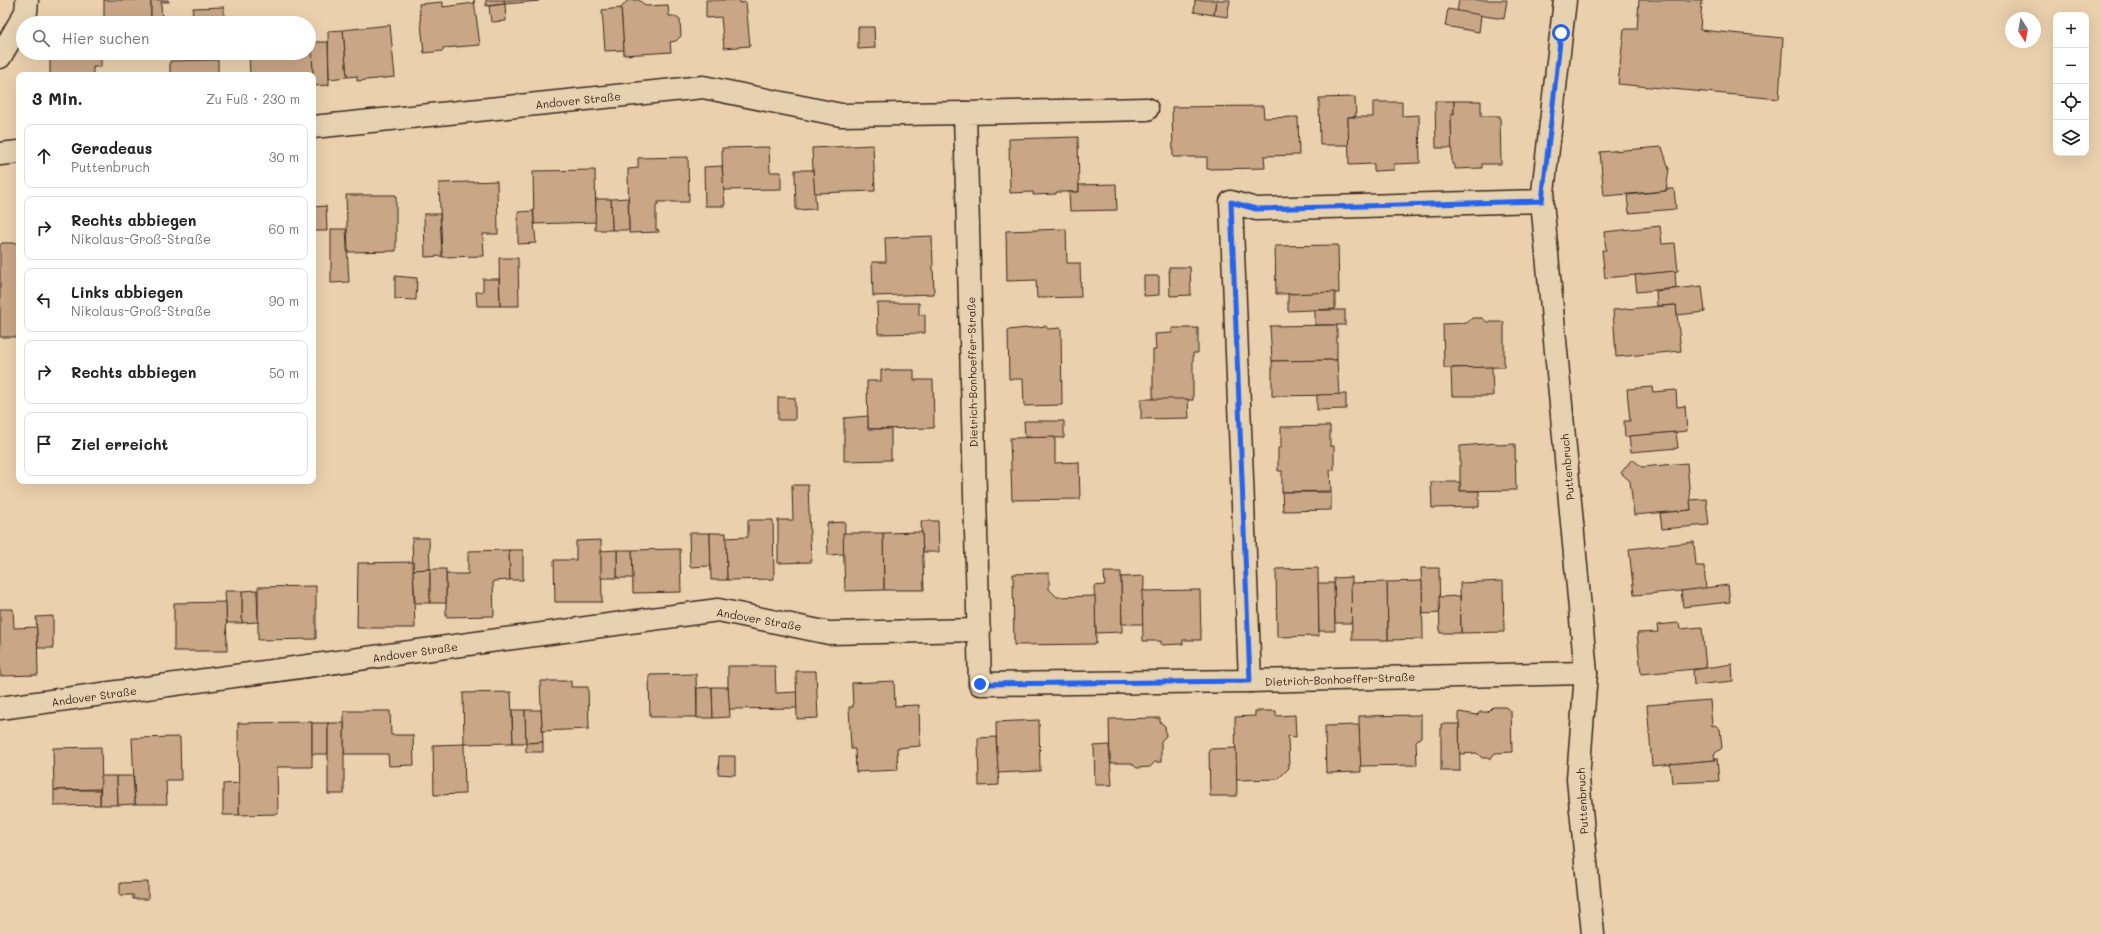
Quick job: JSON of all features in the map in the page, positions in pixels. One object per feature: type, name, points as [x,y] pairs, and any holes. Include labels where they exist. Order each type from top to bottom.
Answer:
[{"type":"street","points":[[24,16],[26,12],[27,0]]},
{"type":"street","name":"Puttenbruch","points":[[1565,0],[1542,201],[1586,673],[1578,779],[1593,934]]},
{"type":"street","points":[[0,57],[16,29]]},
{"type":"street","name":"Andover Straße","points":[[316,127],[702,87],[841,115],[966,113]]},
{"type":"street","points":[[966,113],[1147,109]]},
{"type":"street","name":"Dietrich-Bonhoeffer-Straße","points":[[966,113],[980,684],[1250,681],[1586,673]]},
{"type":"street","points":[[0,154],[16,152]]},
{"type":"street","points":[[1250,681],[1231,202],[1256,209],[1542,201]]},
{"type":"street","name":"Andover Straße","points":[[0,708],[718,610],[829,632],[979,630]]},
{"type":"building","points":[[104,0],[151,0],[151,16],[104,16]]},
{"type":"building","points":[[151,0],[168,0],[169,2],[161,2],[162,16],[151,16]]},
{"type":"building","points":[[474,0],[480,45],[443,48],[443,51],[424,53],[419,4],[443,2],[443,7],[474,3]]},
{"type":"building","points":[[486,0],[504,0],[505,4],[486,6]]},
{"type":"building","points":[[504,0],[539,0],[539,1],[505,4]]},
{"type":"building","points":[[628,0],[639,0],[646,6],[668,5],[669,16],[674,16],[680,20],[681,36],[676,41],[670,42],[671,52],[624,55],[621,8]]},
{"type":"building","points":[[706,0],[740,0],[740,3],[746,2],[750,46],[724,48],[721,17],[706,18]]},
{"type":"building","points":[[1195,0],[1216,0],[1214,15],[1194,12]]},
{"type":"building","points":[[1216,0],[1230,0],[1227,17],[1214,15]]},
{"type":"building","points":[[1459,0],[1507,0],[1504,19],[1457,12]]},
{"type":"building","points":[[1639,0],[1702,0],[1700,30],[1783,38],[1779,99],[1618,84],[1624,29],[1637,29]]},
{"type":"building","points":[[505,4],[506,21],[491,22],[489,6]]},
{"type":"building","points":[[224,7],[224,16],[192,16],[193,8]]},
{"type":"building","points":[[621,8],[624,50],[605,51],[602,10]]},
{"type":"building","points":[[1448,9],[1481,15],[1479,32],[1445,26]]},
{"type":"building","points":[[390,25],[395,77],[357,81],[357,76],[347,77],[343,30]]},
{"type":"building","points":[[858,27],[874,27],[875,48],[858,49]]},
{"type":"building","points":[[343,30],[347,77],[329,79],[328,31]]},
{"type":"building","points":[[316,42],[328,42],[329,85],[316,86],[316,72],[312,72],[312,60],[316,60]]},
{"type":"building","points":[[50,60],[101,60],[101,67],[93,67],[93,72],[50,72]]},
{"type":"building","points":[[218,60],[218,72],[170,72],[170,61]]},
{"type":"building","points":[[249,60],[312,60],[313,72],[250,72]]},
{"type":"building","points":[[1355,97],[1356,116],[1348,117],[1349,145],[1320,145],[1319,98]]},
{"type":"building","points":[[1435,101],[1454,101],[1454,114],[1451,114],[1452,148],[1436,148]]},
{"type":"building","points":[[1454,101],[1481,101],[1481,116],[1500,116],[1501,164],[1482,164],[1482,168],[1455,169],[1455,165],[1452,164],[1451,114],[1454,114]]},
{"type":"building","points":[[1373,102],[1402,102],[1402,116],[1419,115],[1420,163],[1394,164],[1394,170],[1374,171],[1374,164],[1349,165],[1348,117],[1373,117]]},
{"type":"building","points":[[1263,106],[1264,118],[1298,117],[1299,155],[1264,156],[1265,168],[1207,169],[1207,157],[1173,157],[1172,107]]},
{"type":"building","points":[[1078,137],[1079,192],[1056,192],[1056,194],[1033,195],[1033,192],[1010,193],[1009,139]]},
{"type":"building","points":[[873,145],[875,191],[814,193],[812,148]]},
{"type":"building","points":[[769,147],[770,172],[781,172],[781,189],[723,190],[722,148]]},
{"type":"building","points":[[1662,147],[1669,169],[1666,191],[1604,196],[1600,152]]},
{"type":"building","points":[[688,157],[689,202],[658,202],[658,205],[656,205],[656,230],[658,229],[659,232],[629,233],[628,169],[638,168],[638,158]]},
{"type":"building","points":[[722,166],[725,206],[705,206],[704,167]]},
{"type":"building","points":[[595,170],[596,222],[534,224],[533,171]]},
{"type":"building","points":[[795,170],[813,170],[816,209],[796,210]]},
{"type":"building","points":[[497,181],[498,234],[483,234],[484,256],[442,257],[439,183]]},
{"type":"building","points":[[1116,184],[1117,210],[1070,211],[1069,192],[1079,192],[1079,185]]},
{"type":"building","points":[[1666,189],[1674,189],[1676,209],[1629,213],[1627,195],[1666,191]]},
{"type":"building","points":[[346,195],[396,195],[396,251],[348,252]]},
{"type":"building","points":[[628,198],[629,230],[612,230],[611,199]]},
{"type":"building","points":[[596,199],[611,199],[612,230],[595,230]]},
{"type":"building","points":[[326,206],[327,231],[316,231],[316,207]]},
{"type":"building","points":[[533,211],[536,243],[518,244],[518,212]]},
{"type":"building","points":[[424,214],[440,214],[442,256],[425,257]]},
{"type":"building","points":[[1660,226],[1662,244],[1675,243],[1678,271],[1605,278],[1602,250],[1606,250],[1604,232]]},
{"type":"building","points":[[331,229],[346,229],[349,282],[331,283]]},
{"type":"building","points":[[1066,229],[1067,263],[1080,263],[1081,297],[1037,298],[1036,280],[1007,281],[1006,231]]},
{"type":"building","points":[[932,236],[934,294],[873,296],[872,262],[886,262],[885,238]]},
{"type":"building","points":[[2,243],[16,243],[16,337],[0,337],[0,245]]},
{"type":"building","points":[[1338,245],[1339,293],[1276,294],[1275,246]]},
{"type":"building","points":[[499,258],[518,258],[519,306],[500,306]]},
{"type":"building","points":[[1169,267],[1190,267],[1191,295],[1170,296]]},
{"type":"building","points":[[1675,271],[1676,288],[1637,292],[1635,275]]},
{"type":"building","points":[[395,276],[417,278],[416,300],[395,299]]},
{"type":"building","points":[[1144,276],[1159,276],[1159,295],[1144,296]]},
{"type":"building","points":[[483,279],[499,279],[500,306],[477,306],[476,292],[483,291]]},
{"type":"building","points":[[1702,286],[1705,312],[1677,315],[1676,305],[1657,306],[1656,291]]},
{"type":"building","points":[[1335,292],[1335,309],[1288,311],[1288,294]]},
{"type":"building","points":[[877,303],[919,303],[919,315],[925,314],[925,333],[878,334]]},
{"type":"building","points":[[1676,305],[1681,351],[1616,357],[1613,310]]},
{"type":"building","points":[[1315,310],[1345,310],[1345,325],[1315,325]]},
{"type":"building","points":[[1472,318],[1482,318],[1487,322],[1504,322],[1504,367],[1444,368],[1443,324],[1467,323]]},
{"type":"building","points":[[1337,325],[1337,360],[1272,361],[1270,326]]},
{"type":"building","points":[[1046,326],[1048,329],[1061,328],[1062,405],[1024,406],[1023,379],[1009,379],[1008,330]]},
{"type":"building","points":[[1172,328],[1198,328],[1198,353],[1193,353],[1193,400],[1153,400],[1153,350],[1156,350],[1155,334],[1172,333]]},
{"type":"building","points":[[1337,360],[1339,395],[1272,396],[1272,361]]},
{"type":"building","points":[[1492,367],[1493,396],[1452,396],[1451,368]]},
{"type":"building","points":[[881,370],[914,370],[914,380],[933,380],[934,428],[868,429],[867,381],[881,381]]},
{"type":"building","points":[[1652,387],[1653,392],[1676,390],[1677,407],[1685,406],[1687,431],[1625,437],[1624,421],[1630,421],[1627,389]]},
{"type":"building","points":[[1346,394],[1346,409],[1317,410],[1317,395]]},
{"type":"building","points":[[778,397],[795,398],[795,420],[778,420]]},
{"type":"building","points":[[1141,399],[1188,399],[1189,418],[1141,419]]},
{"type":"building","points":[[868,416],[868,429],[891,429],[891,460],[844,461],[844,418]]},
{"type":"building","points":[[1024,421],[1064,421],[1064,438],[1025,437]]},
{"type":"building","points":[[1330,426],[1330,446],[1334,446],[1334,470],[1330,470],[1331,491],[1282,492],[1282,471],[1278,471],[1278,448],[1281,447],[1281,427]]},
{"type":"building","points":[[1676,432],[1678,448],[1631,452],[1629,436]]},
{"type":"building","points":[[1055,437],[1055,463],[1079,462],[1080,499],[1012,500],[1010,438]]},
{"type":"building","points":[[1497,443],[1497,445],[1515,444],[1516,490],[1460,491],[1460,446]]},
{"type":"building","points":[[1632,459],[1642,467],[1687,463],[1691,510],[1634,515],[1630,481],[1621,473]]},
{"type":"building","points":[[1431,482],[1460,482],[1460,491],[1479,491],[1479,507],[1432,508]]},
{"type":"building","points":[[792,485],[808,485],[811,562],[778,563],[778,520],[793,520]]},
{"type":"building","points":[[1282,492],[1331,492],[1331,510],[1283,511]]},
{"type":"building","points":[[1706,499],[1709,525],[1662,529],[1660,513],[1691,510],[1690,500]]},
{"type":"building","points":[[748,520],[773,520],[774,579],[727,580],[725,538],[748,537]]},
{"type":"building","points":[[921,521],[938,521],[939,552],[923,552]]},
{"type":"building","points":[[845,522],[844,554],[828,555],[827,523]]},
{"type":"building","points":[[922,532],[924,590],[884,590],[883,533]]},
{"type":"building","points":[[689,533],[710,533],[711,566],[690,567]]},
{"type":"building","points":[[710,533],[726,533],[727,580],[711,580]]},
{"type":"building","points":[[843,533],[883,533],[884,590],[845,591]]},
{"type":"building","points":[[412,538],[429,538],[430,569],[413,570]]},
{"type":"building","points":[[601,540],[602,602],[555,602],[554,560],[576,560],[576,541]]},
{"type":"building","points":[[1694,542],[1696,566],[1704,566],[1706,589],[1634,595],[1629,549]]},
{"type":"building","points":[[680,549],[681,592],[633,593],[632,550]]},
{"type":"building","points":[[509,550],[510,580],[493,581],[494,616],[446,617],[446,574],[468,574],[468,551]]},
{"type":"building","points":[[509,550],[523,550],[523,580],[510,580]]},
{"type":"building","points":[[617,550],[632,550],[633,578],[617,578]]},
{"type":"building","points":[[617,550],[617,578],[601,578],[601,551]]},
{"type":"building","points":[[413,562],[415,628],[357,628],[358,563]]},
{"type":"building","points":[[1318,568],[1319,636],[1277,637],[1276,569]]},
{"type":"building","points":[[1421,568],[1439,568],[1440,613],[1423,614]]},
{"type":"building","points":[[430,569],[430,603],[415,603],[413,570]]},
{"type":"building","points":[[430,569],[446,569],[446,603],[430,603]]},
{"type":"building","points":[[1104,572],[1121,572],[1122,632],[1096,633],[1094,586],[1105,585]]},
{"type":"building","points":[[1049,573],[1049,589],[1057,597],[1095,596],[1096,644],[1014,645],[1013,574]]},
{"type":"building","points":[[1144,576],[1143,624],[1122,624],[1121,577]]},
{"type":"building","points":[[1352,577],[1352,623],[1335,623],[1334,578]]},
{"type":"building","points":[[1422,581],[1423,639],[1388,640],[1387,582]]},
{"type":"building","points":[[1503,581],[1504,632],[1461,633],[1460,583]]},
{"type":"building","points":[[1387,582],[1388,640],[1352,640],[1351,583]]},
{"type":"building","points":[[1318,583],[1334,583],[1335,631],[1319,631]]},
{"type":"building","points":[[1728,585],[1730,602],[1683,607],[1681,591]]},
{"type":"building","points":[[316,586],[316,639],[258,640],[258,587]]},
{"type":"building","points":[[257,590],[258,622],[242,623],[242,591]]},
{"type":"building","points":[[1200,590],[1201,640],[1183,640],[1183,644],[1161,645],[1161,641],[1143,641],[1142,591]]},
{"type":"building","points":[[225,591],[242,591],[242,623],[227,623]]},
{"type":"building","points":[[1460,596],[1461,633],[1440,633],[1439,597]]},
{"type":"building","points":[[226,602],[227,651],[174,651],[174,603]]},
{"type":"building","points":[[0,609],[13,609],[14,628],[37,627],[38,675],[0,676]]},
{"type":"building","points":[[53,616],[53,648],[38,648],[36,617]]},
{"type":"building","points":[[1679,623],[1680,629],[1702,627],[1706,668],[1641,674],[1637,633],[1658,632],[1657,625]]},
{"type":"building","points":[[1732,664],[1733,681],[1694,685],[1693,670]]},
{"type":"building","points":[[728,666],[775,666],[776,693],[797,692],[797,708],[728,709]]},
{"type":"building","points":[[796,671],[816,671],[818,718],[797,719]]},
{"type":"building","points":[[696,674],[697,717],[650,717],[649,675]]},
{"type":"building","points":[[540,681],[571,681],[571,687],[588,687],[589,729],[542,731]]},
{"type":"building","points":[[894,681],[895,706],[919,705],[920,746],[897,748],[898,770],[856,772],[855,749],[851,749],[849,707],[853,707],[852,683]]},
{"type":"building","points":[[712,687],[713,718],[697,718],[697,688]]},
{"type":"building","points":[[712,687],[728,687],[730,717],[713,718]]},
{"type":"building","points":[[511,692],[513,743],[464,744],[463,693]]},
{"type":"building","points":[[1710,700],[1712,726],[1715,725],[1720,729],[1722,748],[1714,754],[1715,760],[1652,766],[1647,705]]},
{"type":"building","points":[[1493,707],[1505,707],[1511,711],[1512,752],[1495,753],[1491,758],[1482,758],[1477,753],[1459,754],[1459,712],[1477,715],[1480,712],[1488,712]]},
{"type":"building","points":[[512,710],[525,710],[526,743],[513,743]]},
{"type":"building","points":[[525,710],[541,710],[543,742],[526,743]]},
{"type":"building","points":[[344,711],[390,711],[391,735],[413,735],[414,765],[389,766],[388,754],[344,754]]},
{"type":"building","points":[[1255,711],[1276,711],[1276,716],[1295,715],[1296,737],[1288,736],[1289,768],[1278,779],[1236,780],[1235,717],[1255,716]]},
{"type":"building","points":[[1421,715],[1421,737],[1416,741],[1417,765],[1359,766],[1359,716]]},
{"type":"building","points":[[1160,718],[1160,722],[1165,726],[1166,736],[1161,741],[1161,762],[1155,762],[1150,767],[1137,768],[1131,763],[1110,763],[1109,719]]},
{"type":"building","points":[[1039,720],[1040,771],[997,773],[996,722]]},
{"type":"building","points":[[312,722],[312,767],[277,767],[278,814],[239,815],[238,723]]},
{"type":"building","points":[[312,723],[328,723],[328,754],[312,754]]},
{"type":"building","points":[[328,723],[344,723],[344,794],[328,794]]},
{"type":"building","points":[[1441,724],[1459,724],[1460,771],[1441,771]]},
{"type":"building","points":[[1359,725],[1361,772],[1326,773],[1325,726]]},
{"type":"building","points":[[180,737],[181,780],[166,780],[167,804],[135,804],[132,738]]},
{"type":"building","points":[[996,737],[999,785],[979,786],[978,738]]},
{"type":"building","points":[[543,742],[543,752],[526,752],[526,743]]},
{"type":"building","points":[[464,744],[465,794],[434,795],[433,745]]},
{"type":"building","points":[[1109,745],[1112,785],[1095,785],[1094,746]]},
{"type":"building","points":[[101,747],[102,789],[54,790],[53,748]]},
{"type":"building","points":[[1236,748],[1237,796],[1210,796],[1209,749]]},
{"type":"building","points":[[719,756],[735,756],[735,775],[718,774]]},
{"type":"building","points":[[1715,758],[1717,758],[1719,781],[1672,783],[1670,764],[1715,760]]},
{"type":"building","points":[[101,776],[117,776],[118,805],[100,805]]},
{"type":"building","points":[[117,776],[133,776],[135,804],[118,805]]},
{"type":"building","points":[[239,783],[239,815],[223,815],[223,784]]},
{"type":"building","points":[[54,790],[100,790],[100,805],[54,806]]},
{"type":"building","points":[[148,882],[148,899],[133,899],[133,895],[120,895],[120,883]]},
{"type":"route","points":[[980,684],[1250,681],[1231,202],[1256,209],[1542,201],[1561,33]]}]
